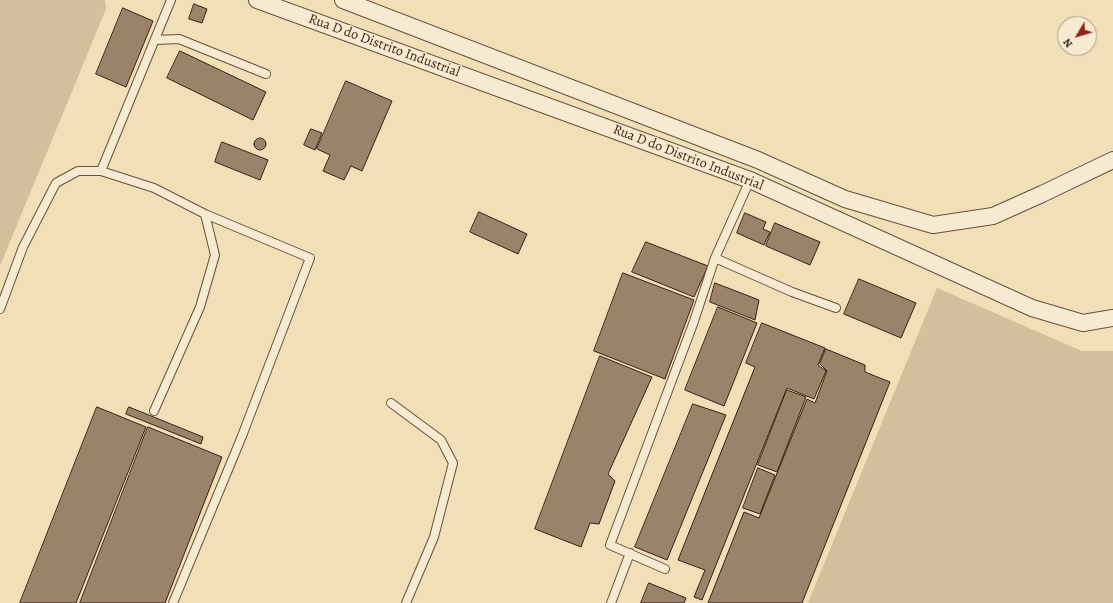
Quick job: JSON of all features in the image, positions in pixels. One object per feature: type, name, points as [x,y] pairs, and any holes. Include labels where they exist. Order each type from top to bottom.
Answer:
[{"type":"street","name":"Rua D do Distrito Industrial","points":[[256,0],[750,180],[1032,308],[1083,323],[1113,318]]},
{"type":"street","name":"Rua D do Distrito Industrial","points":[[343,0],[758,160],[845,199],[933,225],[993,216],[1113,160]]},
{"type":"street","points":[[750,180],[758,160]]},
{"type":"lane","points":[[101,171],[171,0]]},
{"type":"lane","points":[[155,40],[179,39],[266,74]]},
{"type":"lane","points":[[0,310],[23,247],[56,182],[78,171],[101,171],[154,188],[205,214],[310,258],[242,436],[173,603]]},
{"type":"lane","points":[[665,569],[610,545],[690,331],[715,258],[750,180]]},
{"type":"lane","points":[[154,411],[200,307],[215,255],[205,214]]},
{"type":"lane","points":[[715,258],[792,292],[836,308]]},
{"type":"lane","points":[[391,403],[441,440],[453,463],[434,537],[406,603]]},
{"type":"lane","points":[[611,603],[630,553]]},
{"type":"shaded area","points":[[0,0],[105,0],[106,9],[0,266]]},
{"type":"shaded area","points":[[937,288],[1082,351],[1113,351],[1113,603],[808,603]]},
{"type":"building","points":[[194,4],[207,9],[202,23],[189,19]]},
{"type":"building","points":[[123,8],[153,21],[126,87],[96,74]]},
{"type":"building","points":[[180,51],[266,92],[253,120],[167,78]]},
{"type":"building","points":[[346,81],[392,101],[362,171],[351,166],[344,180],[323,171],[330,155],[317,149]]},
{"type":"building","points":[[311,129],[322,133],[315,150],[304,145]]},
{"type":"building","points":[[258,138],[262,138],[266,144],[262,150],[258,150],[254,146],[254,142]]},
{"type":"building","points":[[222,142],[268,160],[260,180],[215,162]]},
{"type":"building","points":[[479,212],[527,234],[518,254],[470,232]]},
{"type":"building","points":[[745,213],[766,222],[763,229],[770,232],[764,245],[737,233]]},
{"type":"building","points":[[775,223],[820,242],[810,265],[766,246]]},
{"type":"building","points":[[646,242],[708,266],[694,297],[632,272]]},
{"type":"building","points":[[623,273],[694,300],[665,379],[594,351]]},
{"type":"building","points":[[859,279],[916,303],[901,338],[844,314]]},
{"type":"building","points":[[715,283],[759,300],[755,320],[710,302]]},
{"type":"building","points":[[718,307],[757,323],[724,406],[685,390]]},
{"type":"building","points":[[762,323],[825,348],[818,365],[826,371],[814,399],[787,388],[702,600],[694,597],[705,570],[678,560],[755,367],[746,363]]},
{"type":"building","points":[[826,349],[865,365],[865,372],[890,382],[802,603],[708,603],[744,512],[759,518],[807,399],[815,403],[827,371],[820,364]]},
{"type":"building","points":[[600,356],[652,377],[608,474],[615,481],[599,524],[590,523],[581,547],[535,529]]},
{"type":"building","points":[[787,390],[806,397],[777,472],[758,465]]},
{"type":"building","points":[[693,404],[726,415],[667,560],[635,547]]},
{"type":"building","points":[[97,407],[146,427],[76,603],[20,603]]},
{"type":"building","points":[[129,407],[203,437],[201,444],[126,414]]},
{"type":"building","points":[[148,427],[222,457],[165,603],[80,603]]},
{"type":"building","points":[[758,468],[775,475],[760,514],[743,508]]},
{"type":"building","points":[[649,583],[686,598],[684,603],[641,603]]}]
